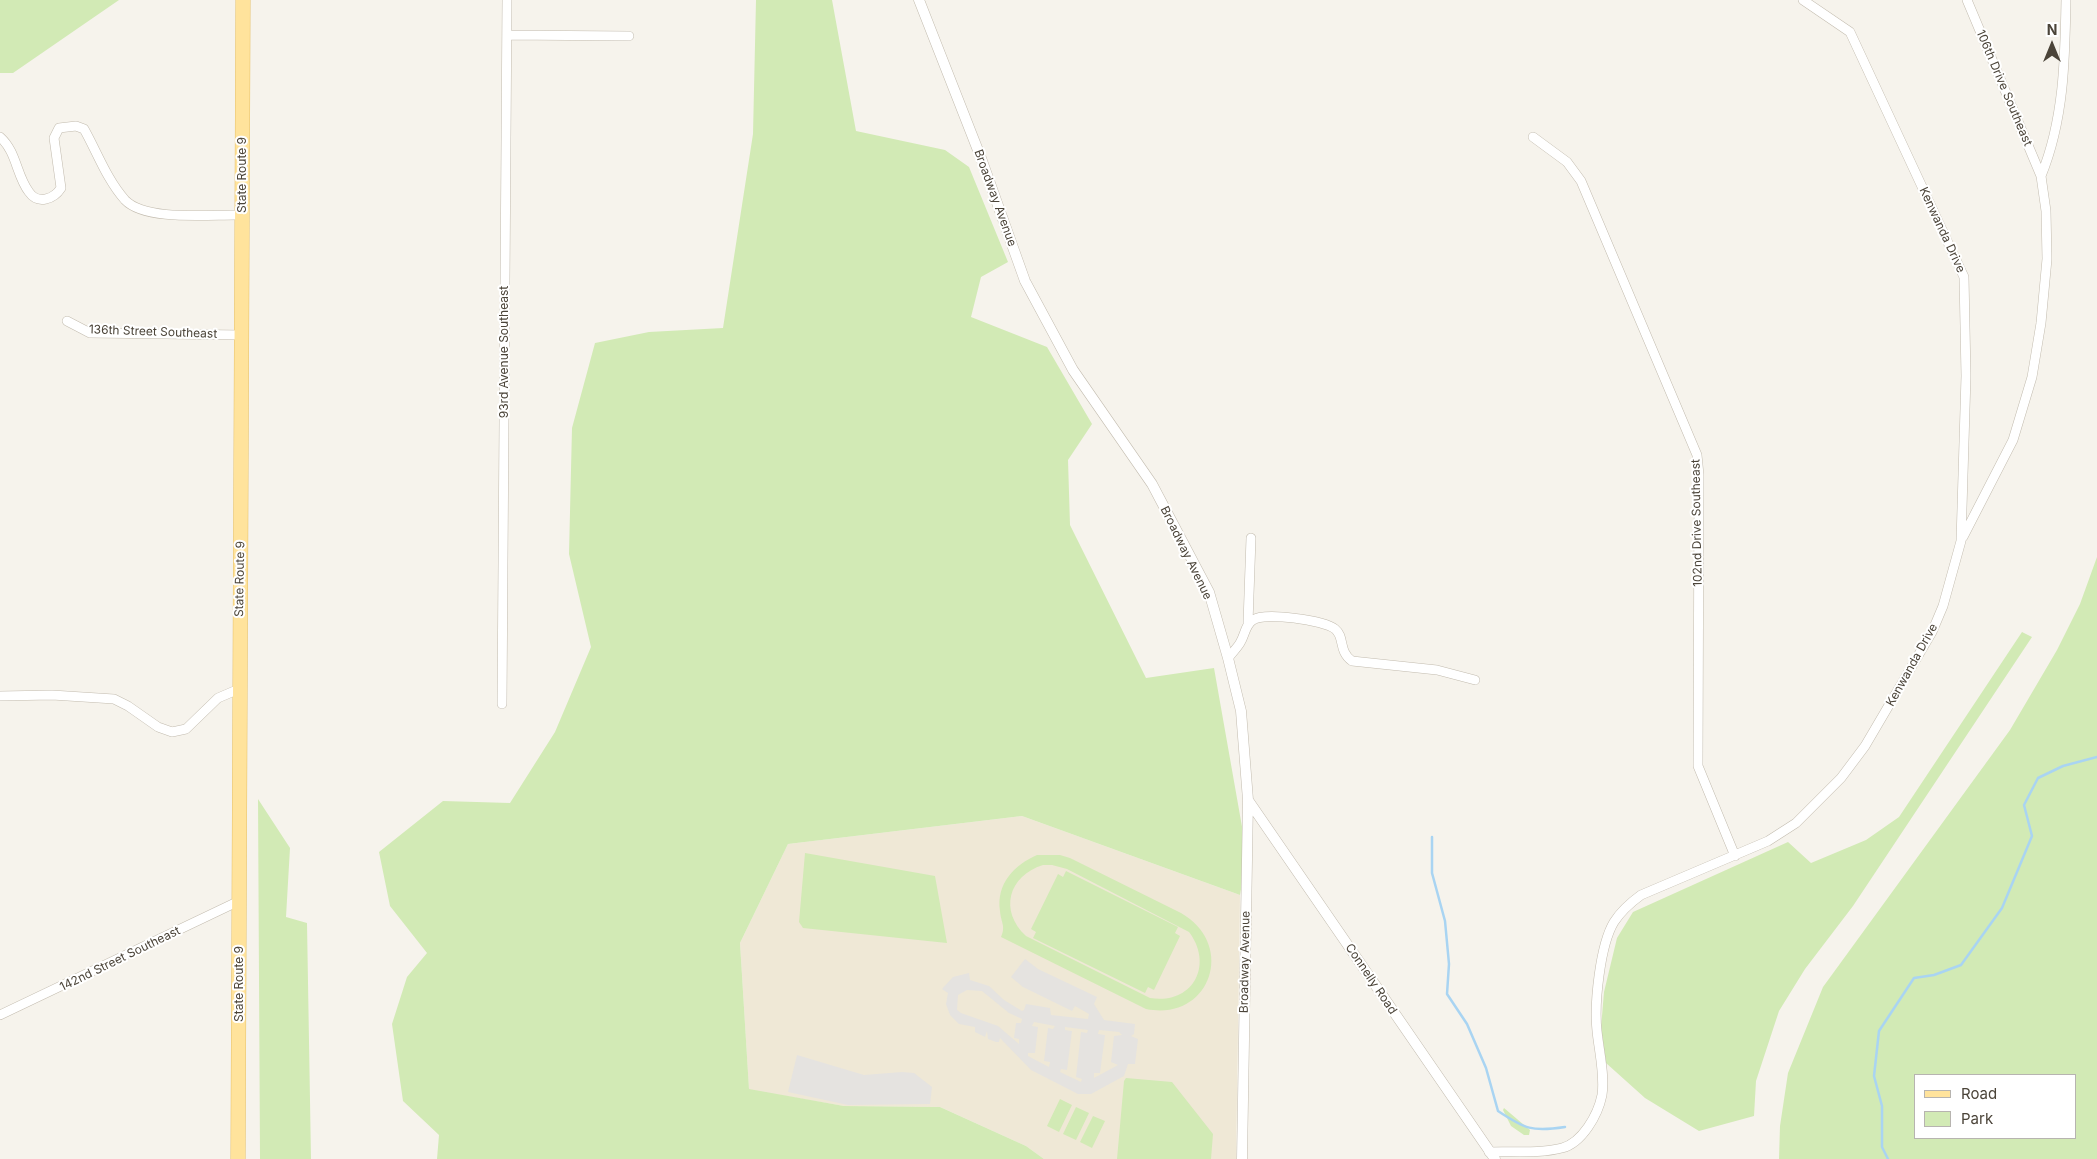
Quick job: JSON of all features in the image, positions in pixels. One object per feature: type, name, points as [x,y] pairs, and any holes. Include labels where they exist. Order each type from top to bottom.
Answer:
[{"type":"main road","name":"State Route 9","points":[[238,1159],[243,0]]},
{"type":"street","name":"93rd Avenue Southeast","points":[[502,704],[507,0]]},
{"type":"street","name":"Broadway Avenue","points":[[919,0],[981,158],[1026,281],[1073,370],[1152,484],[1209,592],[1228,658],[1241,711],[1248,800],[1242,1159]]},
{"type":"street","name":"Kenwanda Drive","points":[[1492,1155],[1562,1148],[1574,1142],[1588,1126],[1597,1112],[1602,1095],[1596,1005],[1606,942],[1614,923],[1625,907],[1641,896],[1768,841],[1796,824],[1841,778],[1865,746],[1932,632],[1943,606],[1961,542],[1966,376],[1964,277],[1850,32],[1803,0]]},
{"type":"street","name":"106th Drive Southeast","points":[[1961,542],[2013,440],[2032,377],[2041,323],[2047,259],[2046,211],[2042,176],[1967,0]]},
{"type":"street","name":"106th Drive Southeast","points":[[2042,176],[2052,149],[2065,69],[2066,0]]},
{"type":"street","points":[[506,36],[629,36]]},
{"type":"street","points":[[0,137],[12,151],[29,193],[37,199],[48,199],[61,188],[54,138],[59,128],[76,126],[84,129],[116,188],[126,201],[144,210],[168,214],[242,215]]},
{"type":"street","name":"102nd Drive Southeast","points":[[1533,137],[1567,162],[1581,180],[1696,455],[1698,475],[1698,766],[1735,856]]},
{"type":"street","name":"136th Street Southeast","points":[[67,321],[90,333],[242,335]]},
{"type":"street","points":[[1228,658],[1241,643],[1248,623],[1251,538]]},
{"type":"street","points":[[1248,623],[1260,617],[1322,623],[1337,630],[1345,656],[1352,661],[1437,670],[1475,680]]},
{"type":"street","points":[[0,696],[52,695],[114,699],[128,706],[158,727],[172,732],[186,729],[218,698],[239,689]]},
{"type":"street","name":"Connelly Road","points":[[1248,800],[1492,1155]]},
{"type":"street","name":"142nd Street Southeast","points":[[0,1015],[239,901]]},
{"type":"shaded area","points":[[1022,816],[1240,895],[1236,1159],[1044,1159],[1026,1146],[940,1107],[844,1106],[749,1090],[740,943],[788,844]]},
{"type":"shaded area","points":[[1025,959],[1038,969],[1097,997],[1094,1004],[1104,1020],[1135,1024],[1134,1034],[1131,1036],[1138,1039],[1135,1064],[1128,1064],[1124,1076],[1091,1094],[1078,1094],[1031,1070],[1000,1038],[999,1042],[988,1039],[987,1031],[985,1037],[975,1032],[975,1027],[959,1024],[950,1015],[946,1004],[948,993],[942,989],[953,977],[969,973],[970,980],[989,986],[1004,1000],[1022,1011],[1026,1004],[1050,1008],[1051,1015],[1088,1019],[1089,1014],[1075,1006],[1072,1011],[1023,987],[1011,977]],"holes":[[[967,990],[982,991],[1009,1013],[1022,1019],[1021,1023],[1016,1023],[1014,1038],[1019,1039],[1019,1044],[998,1026],[957,1010],[958,995]],[[1034,1022],[1055,1026],[1053,1029],[1048,1028],[1044,1061],[1050,1062],[1049,1067],[1028,1056],[1028,1053],[1035,1053],[1038,1027],[1032,1026]],[[1065,1027],[1088,1030],[1087,1033],[1081,1032],[1076,1077],[1082,1079],[1081,1082],[1060,1072],[1061,1069],[1067,1070],[1072,1031],[1065,1030]],[[1099,1030],[1119,1032],[1122,1035],[1114,1036],[1111,1062],[1118,1065],[1094,1078],[1094,1073],[1100,1073],[1105,1035],[1098,1034]]]},
{"type":"shaded area","points":[[797,1055],[864,1075],[914,1073],[932,1087],[930,1104],[848,1105],[788,1092]]},
{"type":"green space","points":[[0,0],[119,0],[13,73],[0,73]]},
{"type":"green space","points":[[756,0],[832,0],[856,131],[945,150],[969,167],[1008,262],[981,277],[971,317],[1047,347],[1092,424],[1068,460],[1070,525],[1146,678],[1214,668],[1247,855],[1240,895],[1022,816],[788,844],[740,943],[749,1089],[844,1106],[940,1107],[1026,1146],[1044,1159],[437,1159],[439,1135],[403,1101],[392,1024],[407,977],[427,953],[390,906],[379,852],[443,801],[510,803],[555,732],[591,647],[569,554],[572,428],[595,343],[649,332],[723,328],[753,134]]},
{"type":"green space","points":[[2097,557],[2097,1159],[1779,1159],[1780,1126],[1788,1073],[1823,987],[2010,730],[2057,650],[2080,604]]},
{"type":"green space","points":[[2022,632],[2032,637],[1853,906],[1805,969],[1779,1011],[1756,1081],[1754,1116],[1699,1131],[1645,1098],[1606,1063],[1601,1028],[1604,992],[1617,938],[1633,912],[1788,842],[1811,863],[1866,840],[1899,817]]},
{"type":"green space","points":[[258,799],[290,848],[286,917],[307,923],[311,1159],[260,1159]]},
{"type":"green space","points":[[805,853],[935,876],[947,943],[803,928],[799,922]]},
{"type":"green space","points":[[1037,855],[1060,855],[1070,858],[1181,913],[1198,927],[1208,943],[1211,961],[1208,978],[1200,993],[1186,1004],[1168,1010],[1146,1009],[1001,937],[1003,927],[999,901],[1001,892],[1008,877],[1029,859]],"holes":[[[1043,865],[1067,869],[1189,932],[1200,957],[1199,969],[1195,980],[1188,989],[1178,995],[1165,999],[1150,998],[1026,936],[1012,916],[1011,895],[1022,877],[1031,870]]]},
{"type":"green space","points":[[1066,871],[1178,927],[1175,933],[1180,936],[1154,990],[1148,987],[1145,993],[1033,938],[1036,932],[1031,929],[1058,874],[1063,877]]},
{"type":"green space","points":[[1126,1078],[1172,1082],[1213,1134],[1211,1159],[1117,1159],[1124,1081]]},
{"type":"green space","points":[[1060,1099],[1072,1105],[1059,1132],[1047,1126]]},
{"type":"green space","points":[[1076,1107],[1089,1113],[1076,1140],[1063,1134]]},
{"type":"green space","points":[[1504,1108],[1530,1130],[1529,1135],[1524,1135],[1511,1126],[1503,1110]]},
{"type":"green space","points":[[1093,1116],[1105,1121],[1092,1148],[1080,1142]]},
{"type":"waterway","points":[[1888,1159],[1882,1147],[1882,1106],[1874,1076],[1879,1031],[1914,978],[1934,975],[1961,965],[2002,908],[2032,836],[2024,805],[2038,778],[2063,766],[2097,757]]},
{"type":"waterway","points":[[1432,837],[1432,873],[1445,921],[1449,964],[1447,994],[1467,1024],[1486,1068],[1498,1111],[1529,1128],[1565,1127]]}]
